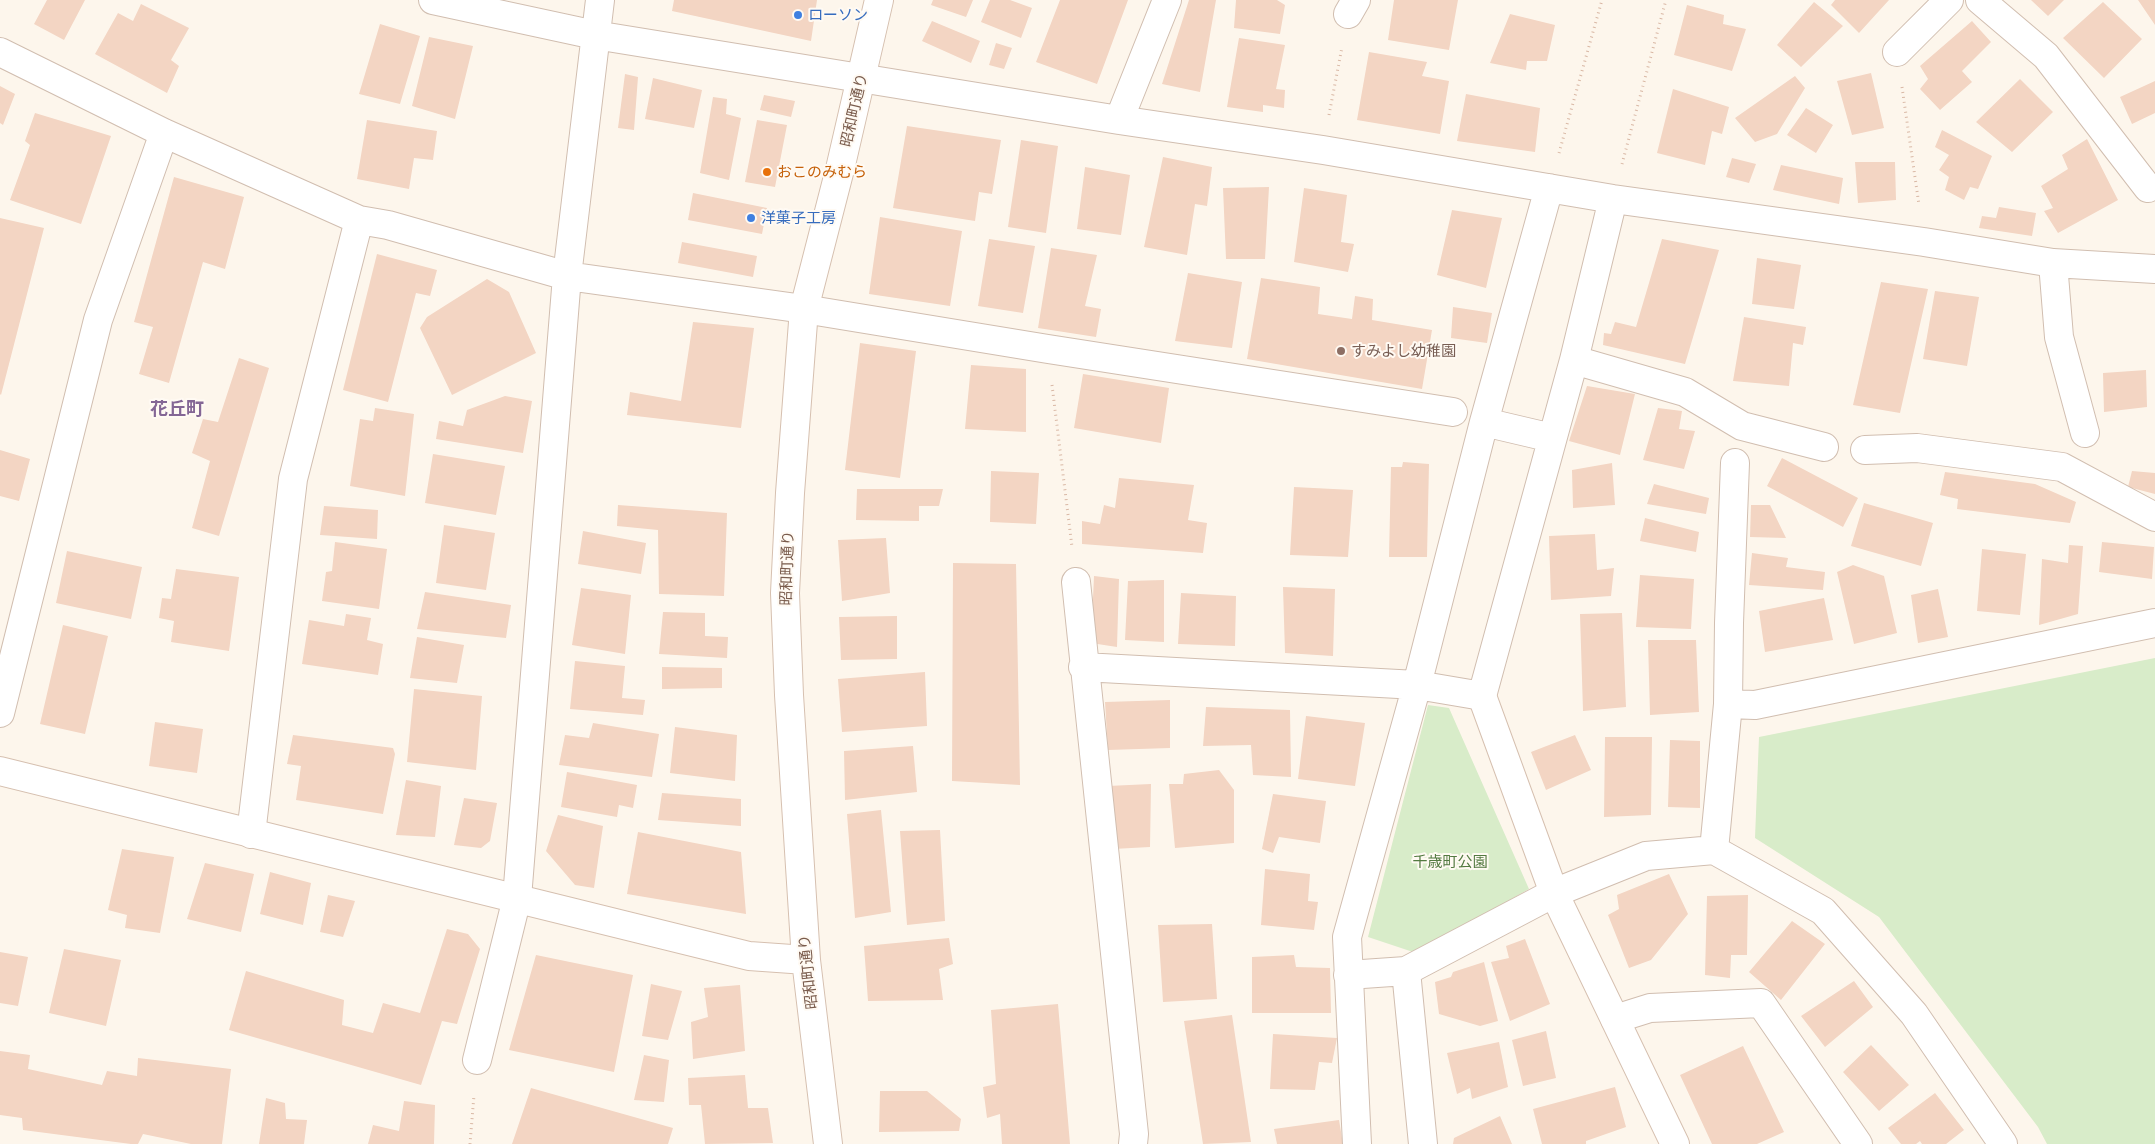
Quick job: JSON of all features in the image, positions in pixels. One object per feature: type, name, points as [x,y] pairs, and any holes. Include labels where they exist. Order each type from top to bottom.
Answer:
[{"type":"street","points":[[433,0],[594,35],[1119,120],[1323,150],[1613,198],[1924,242],[2053,263],[2155,268]]},
{"type":"street","points":[[477,1060],[517,898],[567,276],[594,35],[600,0]]},
{"type":"street","name":"昭和町通り","points":[[828,1144],[806,960],[789,695],[785,593],[790,484],[804,309],[879,0]]},
{"type":"street","points":[[1119,120],[1167,0]]},
{"type":"street","points":[[1898,52],[1949,0]]},
{"type":"street","points":[[1980,0],[2046,56],[2148,188]]},
{"type":"street","points":[[0,52],[164,133],[359,220],[388,225],[567,276],[804,309],[1453,412]]},
{"type":"street","points":[[0,713],[98,320],[164,133]]},
{"type":"street","points":[[1357,1144],[1347,937],[1417,685],[1484,422],[1549,188]]},
{"type":"street","points":[[1613,198],[1574,360],[1482,696],[1554,893],[1675,1144]]},
{"type":"street","points":[[250,834],[293,479],[359,220]]},
{"type":"street","points":[[2053,263],[2059,337],[2085,433]]},
{"type":"street","points":[[1574,360],[1685,392],[1742,426],[1824,448]]},
{"type":"street","points":[[1484,422],[1552,438]]},
{"type":"street","points":[[1865,450],[1917,448],[2062,467],[2155,517]]},
{"type":"street","points":[[1714,850],[1728,704],[1735,463]]},
{"type":"street","points":[[1076,582],[1083,667],[1133,1124],[1133,1144]]},
{"type":"street","points":[[1728,704],[1756,705],[2155,623]]},
{"type":"street","points":[[1083,667],[1417,685],[1482,696]]},
{"type":"street","points":[[0,771],[749,956],[806,960]]},
{"type":"street","points":[[1348,975],[1406,971],[1554,893],[1646,856],[1714,850],[1823,912],[1914,1014],[2003,1144]]},
{"type":"street","points":[[1406,971],[1423,1144]]},
{"type":"street","points":[[1615,1018],[1650,1008],[1762,1003],[1858,1144]]},
{"type":"path","points":[[1549,188],[1602,0]]},
{"type":"path","points":[[1613,198],[1666,0]]},
{"type":"path","points":[[1323,150],[1352,7]]},
{"type":"path","points":[[1898,52],[1924,242]]},
{"type":"path","points":[[1048,349],[1076,582]]},
{"type":"path","points":[[470,1144],[477,1060]]},
{"type":"green space","points":[[2155,658],[2155,1144],[2047,1144],[2038,1127],[1879,917],[1755,838],[1759,737]]},
{"type":"green space","name":"千歳町公園","points":[[1428,705],[1449,708],[1529,889],[1416,953],[1368,937]]},
{"type":"building","points":[[47,0],[85,0],[64,40],[34,24]]},
{"type":"building","points":[[674,0],[817,0],[811,41],[672,11]]},
{"type":"building","points":[[933,0],[973,0],[966,17],[931,5]]},
{"type":"building","points":[[990,0],[1010,0],[1032,8],[1021,38],[981,22]]},
{"type":"building","points":[[1060,0],[1128,0],[1097,84],[1036,62]]},
{"type":"building","points":[[1189,0],[1216,0],[1200,92],[1162,84]]},
{"type":"building","points":[[1236,0],[1277,0],[1285,5],[1280,34],[1234,28]]},
{"type":"building","points":[[1394,0],[1458,0],[1449,50],[1388,40]]},
{"type":"building","points":[[1835,0],[1889,0],[1859,33],[1831,5]]},
{"type":"building","points":[[2031,0],[2064,0],[2048,16]]},
{"type":"building","points":[[2138,0],[2155,0],[2155,25]]},
{"type":"building","points":[[1814,2],[1843,26],[1801,67],[1777,45]]},
{"type":"building","points":[[2103,2],[2142,39],[2104,78],[2063,38]]},
{"type":"building","points":[[141,4],[189,28],[171,60],[179,66],[167,93],[95,54],[118,13],[133,21]]},
{"type":"building","points":[[1687,5],[1724,15],[1723,24],[1746,29],[1732,71],[1674,55]]},
{"type":"building","points":[[1510,14],[1555,25],[1547,61],[1527,61],[1526,70],[1490,63]]},
{"type":"building","points":[[932,21],[980,41],[971,63],[922,41]]},
{"type":"building","points":[[1972,21],[1991,42],[1962,71],[1972,82],[1940,110],[1920,89],[1928,79],[1920,66]]},
{"type":"building","points":[[380,24],[420,36],[400,104],[359,94]]},
{"type":"building","points":[[429,37],[473,46],[455,119],[412,106]]},
{"type":"building","points":[[1239,38],[1285,45],[1276,89],[1285,90],[1284,108],[1263,105],[1263,112],[1227,107]]},
{"type":"building","points":[[996,43],[1012,48],[1004,69],[989,65]]},
{"type":"building","points":[[1369,52],[1427,62],[1422,76],[1449,81],[1440,134],[1357,120]]},
{"type":"building","points":[[1871,73],[1884,128],[1852,135],[1837,81]]},
{"type":"building","points":[[625,74],[638,77],[634,130],[618,128]]},
{"type":"building","points":[[1795,76],[1805,88],[1777,134],[1755,142],[1735,118]]},
{"type":"building","points":[[653,78],[702,90],[694,128],[645,119]]},
{"type":"building","points":[[2020,79],[2053,112],[2012,152],[1976,122]]},
{"type":"building","points":[[2155,81],[2155,113],[2132,124],[2120,97]]},
{"type":"building","points":[[0,86],[15,94],[3,125],[0,123]]},
{"type":"building","points":[[1673,89],[1729,107],[1722,134],[1712,131],[1705,165],[1657,153]]},
{"type":"building","points":[[1466,94],[1540,108],[1535,152],[1457,141]]},
{"type":"building","points":[[764,95],[795,101],[791,117],[760,110]]},
{"type":"building","points":[[713,97],[727,99],[726,114],[741,118],[729,180],[700,173]]},
{"type":"building","points":[[1806,108],[1833,125],[1816,153],[1787,135]]},
{"type":"building","points":[[35,113],[111,136],[81,224],[10,200],[30,145],[25,141]]},
{"type":"building","points":[[367,120],[437,131],[433,160],[414,158],[409,189],[357,179]]},
{"type":"building","points":[[757,120],[787,125],[775,187],[745,182]]},
{"type":"building","points":[[907,126],[1001,140],[992,194],[979,192],[975,221],[893,208]]},
{"type":"building","points":[[1942,130],[1992,156],[1978,189],[1970,187],[1964,200],[1945,190],[1949,177],[1939,170],[1949,155],[1935,147]]},
{"type":"building","points":[[2087,139],[2118,200],[2058,233],[2044,211],[2053,208],[2041,186],[2068,169],[2062,155]]},
{"type":"building","points":[[1021,140],[1058,146],[1046,233],[1008,227]]},
{"type":"building","points":[[1163,157],[1212,167],[1207,206],[1195,204],[1187,255],[1144,247]]},
{"type":"building","points":[[1732,158],[1756,164],[1749,183],[1726,177]]},
{"type":"building","points":[[1855,162],[1895,162],[1896,200],[1858,203]]},
{"type":"building","points":[[1781,165],[1843,178],[1839,204],[1773,190]]},
{"type":"building","points":[[1085,167],[1130,175],[1121,235],[1077,229]]},
{"type":"building","points":[[174,177],[244,197],[225,269],[203,262],[169,383],[139,374],[153,327],[134,322]]},
{"type":"building","points":[[1269,187],[1265,259],[1226,259],[1223,188]]},
{"type":"building","points":[[1304,188],[1347,195],[1341,242],[1354,244],[1348,272],[1294,262]]},
{"type":"building","points":[[693,193],[767,208],[762,234],[688,220]]},
{"type":"building","points":[[1999,207],[2036,213],[2032,236],[1979,228],[1982,216],[1996,218]]},
{"type":"building","points":[[1452,210],[1502,218],[1486,288],[1437,275]]},
{"type":"building","points":[[880,217],[962,231],[950,306],[869,294]]},
{"type":"building","points":[[0,218],[44,228],[1,395],[0,394]]},
{"type":"building","points":[[989,239],[1035,246],[1023,313],[978,306]]},
{"type":"building","points":[[1662,239],[1719,250],[1685,364],[1603,345],[1604,333],[1611,334],[1615,322],[1636,327]]},
{"type":"building","points":[[682,242],[757,256],[753,277],[678,263]]},
{"type":"building","points":[[1051,248],[1097,255],[1085,306],[1101,309],[1096,337],[1038,328]]},
{"type":"building","points":[[377,254],[437,270],[430,296],[416,293],[388,402],[343,390]]},
{"type":"building","points":[[1757,258],[1801,265],[1794,309],[1752,304]]},
{"type":"building","points":[[1188,273],[1242,282],[1232,348],[1175,341]]},
{"type":"building","points":[[1261,278],[1320,287],[1318,314],[1352,319],[1355,296],[1373,299],[1372,320],[1432,330],[1422,389],[1247,359]]},
{"type":"building","points":[[487,279],[509,292],[536,353],[452,395],[420,328],[427,317]]},
{"type":"building","points":[[1881,282],[1928,289],[1900,413],[1853,405]]},
{"type":"building","points":[[1935,291],[1979,297],[1967,366],[1923,359]]},
{"type":"building","points":[[1453,307],[1492,313],[1487,343],[1451,338]]},
{"type":"building","points":[[1744,317],[1806,327],[1803,345],[1793,343],[1789,386],[1733,381]]},
{"type":"building","points":[[693,322],[754,328],[741,428],[627,415],[630,392],[681,401]]},
{"type":"building","points":[[860,343],[916,351],[900,478],[845,470]]},
{"type":"building","points":[[239,358],[269,368],[219,536],[192,528],[210,461],[192,453],[203,419],[218,422]]},
{"type":"building","points":[[971,365],[1026,369],[1026,432],[965,429]]},
{"type":"building","points":[[2146,370],[2147,407],[2104,412],[2103,373]]},
{"type":"building","points":[[1083,374],[1169,388],[1161,443],[1074,428]]},
{"type":"building","points":[[1587,386],[1635,394],[1620,455],[1569,441]]},
{"type":"building","points":[[505,396],[532,401],[523,453],[436,439],[439,421],[463,426],[467,410]]},
{"type":"building","points":[[375,408],[414,414],[405,496],[350,486],[360,419],[373,421]]},
{"type":"building","points":[[1658,408],[1682,411],[1679,429],[1695,431],[1684,469],[1643,460]]},
{"type":"building","points":[[0,450],[30,459],[19,501],[0,496]]},
{"type":"building","points":[[433,454],[505,466],[496,515],[425,503]]},
{"type":"building","points":[[1782,458],[1858,498],[1843,527],[1767,486]]},
{"type":"building","points":[[1403,462],[1429,464],[1427,557],[1389,557],[1391,467],[1402,467]]},
{"type":"building","points":[[1612,463],[1615,505],[1573,508],[1572,470]]},
{"type":"building","points":[[991,471],[1039,473],[1036,524],[990,522]]},
{"type":"building","points":[[2132,471],[2155,473],[2155,494],[2128,487]]},
{"type":"building","points":[[1945,472],[2035,484],[2076,502],[2070,523],[1957,509],[1958,499],[1940,495]]},
{"type":"building","points":[[1119,478],[1194,485],[1188,520],[1207,523],[1203,553],[1082,544],[1082,521],[1100,524],[1104,505],[1115,508]]},
{"type":"building","points":[[1654,484],[1709,498],[1706,514],[1647,504]]},
{"type":"building","points":[[1294,487],[1353,490],[1348,557],[1290,555]]},
{"type":"building","points":[[857,489],[943,489],[939,506],[919,506],[919,521],[856,520]]},
{"type":"building","points":[[1864,503],[1933,523],[1921,566],[1851,546]]},
{"type":"building","points":[[618,505],[727,513],[724,596],[659,594],[658,530],[617,526]]},
{"type":"building","points":[[1751,505],[1770,505],[1786,538],[1750,537]]},
{"type":"building","points":[[324,506],[378,510],[377,539],[320,535]]},
{"type":"building","points":[[1645,518],[1699,532],[1696,552],[1640,541]]},
{"type":"building","points":[[444,525],[495,533],[486,590],[436,583]]},
{"type":"building","points":[[583,531],[646,543],[641,574],[578,564]]},
{"type":"building","points":[[1595,534],[1597,570],[1614,568],[1611,596],[1551,600],[1549,536]]},
{"type":"building","points":[[886,538],[890,593],[842,601],[838,540]]},
{"type":"building","points":[[335,542],[387,549],[379,609],[322,601],[326,572],[332,571]]},
{"type":"building","points":[[2102,542],[2154,547],[2152,579],[2099,572]]},
{"type":"building","points":[[2069,545],[2083,546],[2078,614],[2039,625],[2042,559],[2068,563]]},
{"type":"building","points":[[1982,549],[2026,554],[2020,615],[1977,611]]},
{"type":"building","points":[[67,551],[142,567],[131,619],[56,603]]},
{"type":"building","points":[[1752,553],[1788,558],[1786,567],[1825,572],[1823,590],[1749,585]]},
{"type":"building","points":[[953,563],[1016,564],[1020,785],[952,781]]},
{"type":"building","points":[[1853,565],[1884,576],[1897,633],[1854,644],[1837,572]]},
{"type":"building","points":[[176,569],[239,577],[229,651],[171,642],[174,621],[159,618],[162,598],[171,599]]},
{"type":"building","points":[[1640,575],[1694,579],[1691,629],[1636,627]]},
{"type":"building","points":[[1094,576],[1119,579],[1117,647],[1091,643]]},
{"type":"building","points":[[1164,580],[1164,642],[1125,640],[1128,581]]},
{"type":"building","points":[[1283,587],[1335,589],[1333,656],[1285,653]]},
{"type":"building","points":[[581,588],[631,595],[625,654],[572,645]]},
{"type":"building","points":[[1938,589],[1948,637],[1918,643],[1911,595]]},
{"type":"building","points":[[425,592],[511,605],[506,638],[417,629]]},
{"type":"building","points":[[1181,593],[1236,596],[1235,646],[1178,644]]},
{"type":"building","points":[[1824,598],[1833,640],[1765,652],[1759,611]]},
{"type":"building","points":[[663,612],[705,613],[705,636],[728,637],[727,658],[659,654]]},
{"type":"building","points":[[1622,613],[1626,707],[1583,711],[1580,614]]},
{"type":"building","points":[[346,614],[371,618],[367,640],[383,644],[378,675],[302,664],[309,620],[344,626]]},
{"type":"building","points":[[897,616],[897,659],[841,660],[839,617]]},
{"type":"building","points":[[63,625],[108,636],[85,734],[40,724]]},
{"type":"building","points":[[417,637],[464,645],[457,683],[410,678]]},
{"type":"building","points":[[1648,640],[1696,640],[1699,712],[1650,715]]},
{"type":"building","points":[[575,661],[625,666],[622,698],[645,700],[643,715],[570,709]]},
{"type":"building","points":[[662,667],[722,668],[722,688],[662,689]]},
{"type":"building","points":[[925,672],[927,726],[842,732],[838,679]]},
{"type":"building","points":[[414,689],[482,696],[476,770],[407,762]]},
{"type":"building","points":[[1170,700],[1170,748],[1108,750],[1105,702]]},
{"type":"building","points":[[1206,707],[1290,710],[1291,777],[1253,775],[1251,745],[1203,746]]},
{"type":"building","points":[[1306,716],[1365,723],[1355,786],[1298,779]]},
{"type":"building","points":[[155,722],[203,729],[197,773],[149,766]]},
{"type":"building","points":[[593,723],[659,734],[652,777],[559,765],[565,735],[589,738]]},
{"type":"building","points":[[675,727],[737,735],[735,781],[670,773]]},
{"type":"building","points":[[293,735],[393,748],[395,754],[383,814],[296,800],[301,766],[287,764]]},
{"type":"building","points":[[1575,735],[1591,770],[1546,790],[1531,752]]},
{"type":"building","points":[[1605,737],[1652,737],[1651,815],[1604,817]]},
{"type":"building","points":[[1670,740],[1700,741],[1700,808],[1668,807]]},
{"type":"building","points":[[913,746],[917,792],[845,800],[844,751]]},
{"type":"building","points":[[1219,770],[1234,790],[1234,843],[1175,848],[1169,784],[1183,784],[1184,774]]},
{"type":"building","points":[[567,772],[637,785],[633,808],[619,805],[617,817],[561,807]]},
{"type":"building","points":[[406,780],[441,786],[435,837],[396,835]]},
{"type":"building","points":[[1151,784],[1150,847],[1113,849],[1108,786]]},
{"type":"building","points":[[662,793],[741,799],[741,826],[658,820]]},
{"type":"building","points":[[1273,794],[1326,801],[1320,843],[1279,837],[1273,853],[1262,849]]},
{"type":"building","points":[[464,798],[497,803],[490,841],[481,848],[454,845]]},
{"type":"building","points":[[881,810],[891,912],[855,918],[847,814]]},
{"type":"building","points":[[558,815],[603,826],[594,888],[575,885],[546,851]]},
{"type":"building","points":[[940,830],[945,921],[907,925],[900,831]]},
{"type":"building","points":[[638,832],[741,852],[746,914],[627,894]]},
{"type":"building","points":[[122,849],[174,857],[160,933],[125,928],[127,915],[108,910]]},
{"type":"building","points":[[205,863],[254,874],[241,932],[187,919]]},
{"type":"building","points":[[1265,869],[1310,874],[1308,901],[1318,902],[1314,930],[1261,925]]},
{"type":"building","points":[[270,872],[311,883],[303,925],[260,914]]},
{"type":"building","points":[[1669,874],[1688,914],[1651,960],[1629,968],[1608,915],[1619,909],[1617,895]]},
{"type":"building","points":[[328,895],[355,901],[343,937],[320,932]]},
{"type":"building","points":[[1748,895],[1747,955],[1731,955],[1730,978],[1705,975],[1707,896]]},
{"type":"building","points":[[1792,921],[1825,944],[1781,1000],[1749,972]]},
{"type":"building","points":[[1212,924],[1217,999],[1163,1002],[1158,925]]},
{"type":"building","points":[[447,929],[468,934],[480,949],[457,1024],[442,1021],[421,1085],[229,1030],[246,971],[344,1000],[342,1025],[373,1033],[383,1003],[420,1013]]},
{"type":"building","points":[[949,938],[953,964],[939,969],[943,1000],[868,1001],[864,946]]},
{"type":"building","points":[[1525,939],[1550,1004],[1510,1021],[1491,962],[1509,958],[1506,946]]},
{"type":"building","points":[[64,949],[121,960],[106,1026],[49,1013]]},
{"type":"building","points":[[0,952],[28,957],[18,1006],[0,1003]]},
{"type":"building","points":[[536,955],[633,975],[614,1072],[509,1050]]},
{"type":"building","points":[[1294,955],[1296,967],[1330,968],[1331,1013],[1252,1013],[1252,957]]},
{"type":"building","points":[[1484,962],[1498,1021],[1480,1026],[1439,1014],[1435,982],[1451,977],[1453,972]]},
{"type":"building","points":[[1854,981],[1873,1007],[1825,1047],[1801,1016]]},
{"type":"building","points":[[651,984],[682,991],[668,1040],[642,1036]]},
{"type":"building","points":[[740,985],[745,1051],[693,1059],[691,1022],[708,1017],[704,988]]},
{"type":"building","points":[[1058,1004],[1070,1144],[1002,1144],[1000,1114],[987,1118],[983,1087],[996,1084],[991,1010]]},
{"type":"building","points":[[1232,1015],[1251,1142],[1203,1144],[1184,1021]]},
{"type":"building","points":[[1546,1031],[1556,1078],[1523,1086],[1512,1040]]},
{"type":"building","points":[[1273,1034],[1337,1038],[1332,1063],[1319,1062],[1315,1090],[1270,1089]]},
{"type":"building","points":[[1499,1042],[1508,1087],[1472,1099],[1470,1088],[1457,1094],[1447,1053]]},
{"type":"building","points":[[1871,1045],[1909,1085],[1879,1111],[1843,1072]]},
{"type":"building","points":[[1743,1046],[1784,1132],[1757,1144],[1712,1144],[1680,1075]]},
{"type":"building","points":[[0,1051],[30,1055],[28,1069],[102,1085],[107,1071],[137,1076],[138,1058],[231,1069],[222,1144],[191,1144],[143,1134],[138,1144],[131,1144],[23,1130],[22,1118],[0,1115]]},
{"type":"building","points":[[644,1055],[669,1060],[664,1102],[634,1100]]},
{"type":"building","points":[[745,1075],[748,1108],[768,1108],[773,1143],[705,1144],[701,1105],[689,1105],[688,1078]]},
{"type":"building","points":[[1615,1087],[1626,1127],[1586,1141],[1586,1144],[1542,1144],[1533,1109]]},
{"type":"building","points":[[531,1088],[673,1128],[668,1144],[512,1144]]},
{"type":"building","points":[[880,1091],[927,1091],[961,1119],[959,1131],[879,1132]]},
{"type":"building","points":[[1935,1093],[1964,1130],[1946,1144],[1922,1144],[1920,1141],[1916,1144],[1901,1144],[1888,1128]]},
{"type":"building","points":[[266,1098],[285,1103],[286,1119],[307,1120],[304,1144],[259,1144]]},
{"type":"building","points":[[404,1101],[435,1105],[434,1144],[368,1144],[373,1125],[399,1131]]},
{"type":"building","points":[[1500,1116],[1512,1144],[1453,1144],[1454,1138]]},
{"type":"building","points":[[1339,1120],[1343,1144],[1277,1144],[1274,1129]]},
{"type":"place","name":"ローソン","points":[[798,15]]},
{"type":"place","name":"おこのみむら","points":[[767,172]]},
{"type":"place","name":"洋菓子工房","points":[[751,218]]},
{"type":"place","name":"すみよし幼稚園","points":[[1341,351]]},
{"type":"district","name":"花丘町","points":[[177,409]]}]
